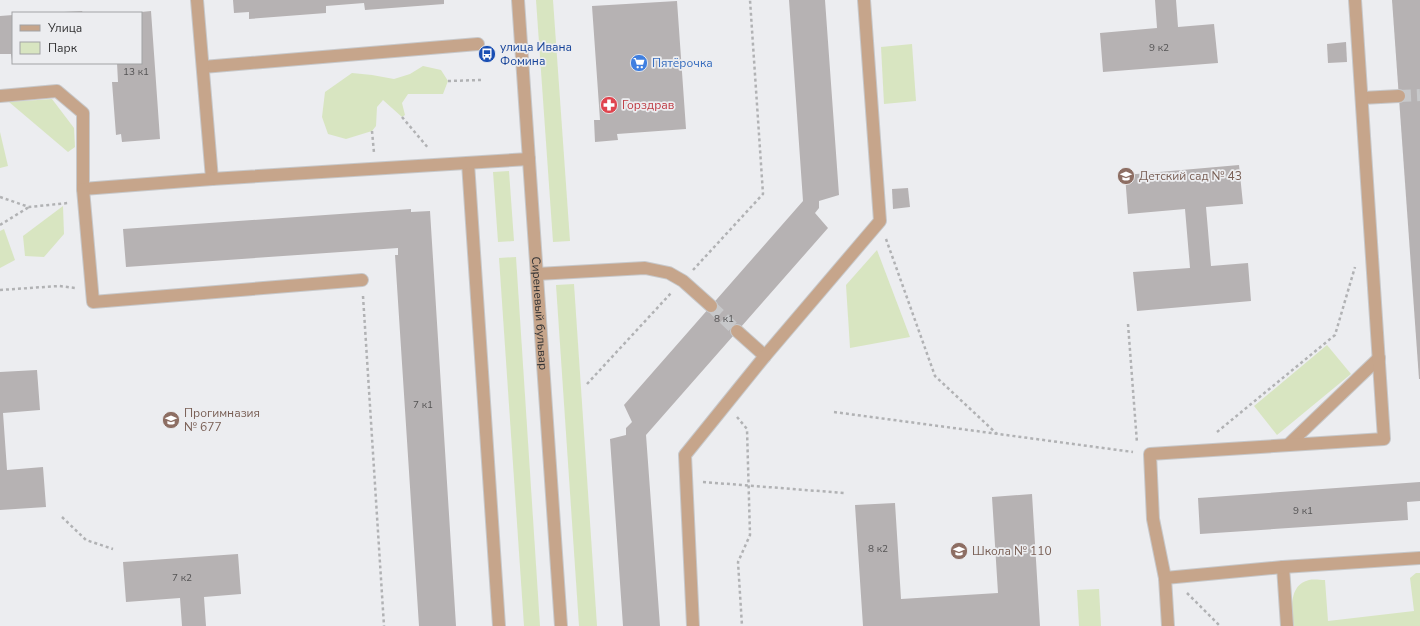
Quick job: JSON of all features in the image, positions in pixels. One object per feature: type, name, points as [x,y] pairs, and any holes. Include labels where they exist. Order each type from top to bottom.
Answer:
[{"type":"street","points":[[197,0],[212,179]]},
{"type":"street","name":"Сиреневый бульвар","points":[[518,0],[561,626]]},
{"type":"street","points":[[693,626],[684,455],[765,356],[880,221],[864,0]]},
{"type":"street","points":[[1168,626],[1165,578],[1153,519],[1144,453],[1384,439],[1355,0]]},
{"type":"street","points":[[203,67],[478,44]]},
{"type":"street","points":[[0,96],[58,91],[82,113],[84,195],[93,302],[362,280]]},
{"type":"street","points":[[1362,98],[1399,96]]},
{"type":"street","points":[[84,195],[212,179],[529,159]]},
{"type":"street","points":[[468,163],[499,626]]},
{"type":"street","points":[[537,274],[645,268],[669,273],[682,281],[711,306]]},
{"type":"street","points":[[737,331],[765,356]]},
{"type":"street","points":[[1288,445],[1379,358]]},
{"type":"street","points":[[1165,578],[1283,567],[1420,558]]},
{"type":"street","points":[[1283,567],[1288,626]]},
{"type":"path","points":[[587,384],[763,194],[750,0]]},
{"type":"path","points":[[448,81],[481,80]]},
{"type":"path","points":[[402,117],[442,164]]},
{"type":"path","points":[[372,131],[376,168]]},
{"type":"path","points":[[0,225],[29,207],[84,195]]},
{"type":"path","points":[[0,197],[29,207]]},
{"type":"path","points":[[880,221],[935,376],[998,434]]},
{"type":"path","points":[[1194,451],[1334,335],[1356,262]]},
{"type":"path","points":[[362,280],[384,626]]},
{"type":"path","points":[[0,290],[59,286],[92,291]]},
{"type":"path","points":[[834,412],[1144,453],[1128,324]]},
{"type":"path","points":[[725,404],[747,429],[750,535],[738,562],[742,626]]},
{"type":"path","points":[[686,480],[844,493]]},
{"type":"path","points":[[62,517],[86,540],[113,549]]},
{"type":"path","points":[[1165,578],[1184,590],[1220,626]]},
{"type":"green space","points":[[536,0],[553,0],[570,241],[553,242]]},
{"type":"green space","points":[[912,44],[916,101],[884,104],[881,47]]},
{"type":"green space","points":[[423,66],[441,70],[448,81],[443,94],[408,94],[402,103],[405,115],[402,117],[383,100],[377,107],[376,126],[372,131],[346,139],[328,134],[322,117],[325,92],[352,73],[394,79],[410,74]]},
{"type":"green space","points":[[52,99],[74,128],[75,147],[68,152],[9,102]]},
{"type":"green space","points":[[0,132],[8,166],[0,168]]},
{"type":"green space","points":[[509,171],[514,241],[498,242],[493,172]]},
{"type":"green space","points":[[63,206],[64,234],[44,257],[25,256],[23,236]]},
{"type":"green space","points":[[4,229],[15,260],[0,268],[0,231]]},
{"type":"green space","points":[[877,250],[910,337],[850,348],[846,285]]},
{"type":"green space","points":[[516,257],[540,626],[524,626],[499,258]]},
{"type":"green space","points":[[574,284],[597,626],[579,626],[556,285]]},
{"type":"green space","points":[[1327,345],[1351,374],[1277,435],[1254,406]]},
{"type":"green space","points":[[1416,573],[1420,573],[1420,626],[1293,626],[1292,606],[1294,593],[1302,583],[1309,580],[1325,580],[1328,621],[1414,611],[1410,578]]},
{"type":"green space","points":[[1099,589],[1101,626],[1079,626],[1077,590]]},
{"type":"building","points":[[233,0],[444,0],[444,4],[365,10],[364,3],[326,6],[326,13],[249,19],[249,12],[234,13]]},
{"type":"building","points":[[789,0],[825,0],[839,195],[819,201],[819,208],[815,213],[828,228],[646,435],[660,626],[623,626],[610,439],[626,435],[626,428],[632,422],[624,405],[803,201]]},
{"type":"building","points":[[1155,0],[1176,0],[1178,27],[1214,24],[1218,63],[1103,72],[1100,33],[1157,28]]},
{"type":"building","points":[[1392,0],[1420,0],[1420,379],[1419,379]]},
{"type":"building","name":"Пятёрочка","points":[[677,1],[686,129],[617,134],[618,140],[595,142],[594,120],[600,120],[592,6]]},
{"type":"building","points":[[151,11],[160,139],[122,142],[121,134],[116,135],[112,82],[118,82],[117,64],[142,64],[141,12]]},
{"type":"building","points":[[12,15],[12,61],[11,54],[0,54],[0,16]]},
{"type":"building","points":[[1346,42],[1347,62],[1328,63],[1327,44]]},
{"type":"building","points":[[1239,165],[1243,204],[1206,207],[1211,266],[1248,263],[1251,301],[1137,311],[1133,272],[1190,268],[1185,209],[1128,214],[1125,175]]},
{"type":"building","points":[[908,188],[910,207],[893,209],[892,189]]},
{"type":"building","points":[[411,209],[411,212],[430,211],[456,626],[419,626],[395,255],[398,255],[398,248],[126,267],[123,229]]},
{"type":"building","points":[[37,370],[40,410],[3,413],[7,470],[43,467],[46,507],[0,510],[0,372]]},
{"type":"building","points":[[1420,482],[1420,501],[1407,502],[1408,520],[1200,534],[1198,498]]},
{"type":"building","points":[[1032,494],[1040,626],[863,626],[855,505],[895,503],[901,599],[998,593],[992,497]]},
{"type":"building","points":[[238,554],[241,594],[204,597],[206,626],[182,626],[180,598],[126,602],[123,562]]},
{"type":"tunnel","points":[[1399,96],[1420,95]]},
{"type":"tunnel","points":[[711,306],[737,331]]},
{"type":"place","name":"улица Ивана Фомина","points":[[487,54]]},
{"type":"place","name":"Пятёрочка","points":[[639,63]]},
{"type":"place","name":"Горздрав","points":[[609,105]]},
{"type":"place","name":"Детский сад № 43","points":[[1126,176]]},
{"type":"place","name":"Прогимназия № 677","points":[[171,420]]},
{"type":"place","name":"Школа № 110","points":[[959,551]]}]
